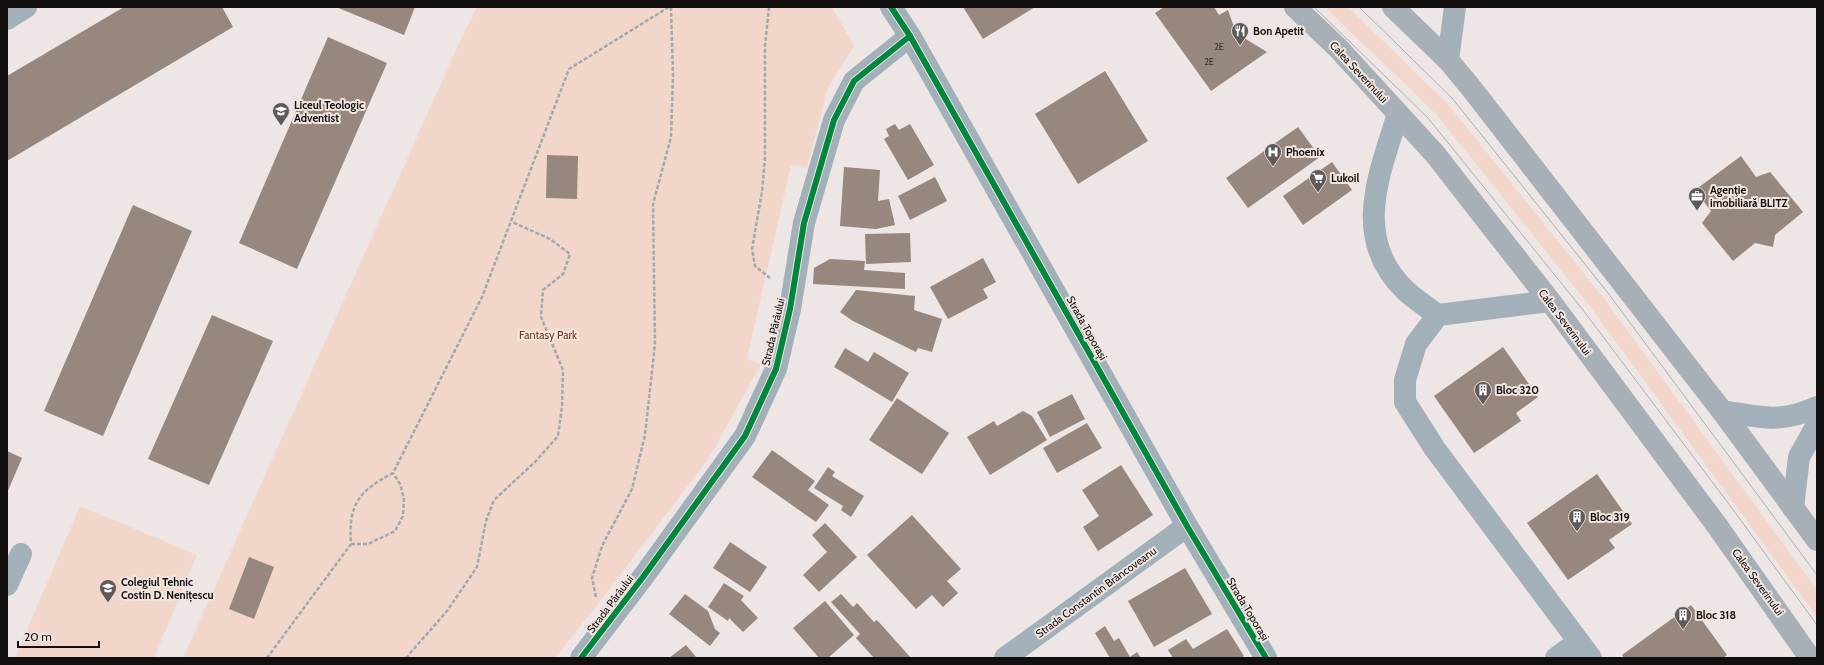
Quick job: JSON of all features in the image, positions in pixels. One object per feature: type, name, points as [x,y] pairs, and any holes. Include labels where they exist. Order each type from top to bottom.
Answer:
[{"type":"main road","name":"Calea Severinului","points":[[1295,7],[1338,48],[1435,154],[1550,301],[1718,527],[1810,658]]},
{"type":"main road","points":[[1393,7],[1448,60],[1472,89],[1722,411],[1817,540]]},
{"type":"street","points":[[7,19],[26,7]]},
{"type":"street","name":"Strada Toporași","points":[[891,7],[910,36],[1187,526],[1266,658]]},
{"type":"street","points":[[1448,60],[1455,7]]},
{"type":"street","name":"Strada Pârâului","points":[[581,658],[745,436],[776,369],[793,289],[804,223],[834,120],[854,82],[910,36]]},
{"type":"street","points":[[1398,114],[1383,162],[1373,207],[1374,236],[1382,262],[1406,291],[1438,315],[1550,301]]},
{"type":"street","points":[[1438,315],[1416,344],[1405,380],[1404,402],[1435,449],[1585,650],[1556,658]]},
{"type":"street","points":[[1722,411],[1773,419],[1800,414],[1817,407]]},
{"type":"street","points":[[1793,508],[1799,457],[1817,425]]},
{"type":"street","name":"Strada Constantin Brâncoveanu","points":[[1005,658],[1187,526]]},
{"type":"street","points":[[7,584],[20,554]]},
{"type":"path","points":[[267,658],[351,544],[350,525],[353,510],[363,492],[374,483],[393,473],[482,297],[512,222],[569,69],[670,7],[673,76],[671,137],[653,204],[654,344],[645,435],[632,489],[602,546],[592,578],[598,604],[608,623]]},
{"type":"path","points":[[769,7],[765,46],[764,158],[762,192],[752,249],[755,266],[766,276],[793,289]]},
{"type":"path","points":[[406,658],[447,611],[477,567],[486,520],[494,500],[536,462],[558,436],[562,406],[563,370],[541,317],[543,290],[563,274],[570,254],[550,239],[512,222]]},
{"type":"path","points":[[351,544],[368,544],[395,531],[403,516],[404,499],[400,484],[393,473]]},
{"type":"green space","name":"Fantasy Park","points":[[477,7],[832,7],[854,46],[828,88],[807,167],[791,165],[747,359],[761,364],[709,458],[555,658],[183,658],[460,41]]},
{"type":"green space","points":[[1325,7],[1348,7],[1447,103],[1602,296],[1817,590],[1817,617],[1589,305],[1435,113]]},
{"type":"green space","points":[[80,506],[197,555],[154,658],[15,658]]},
{"type":"building","points":[[124,7],[222,7],[233,27],[7,161],[7,76]]},
{"type":"building","points":[[336,7],[415,7],[404,35]]},
{"type":"building","points":[[963,7],[1035,7],[983,39]]},
{"type":"building","points":[[1164,7],[1214,7],[1219,15],[1228,10],[1236,33],[1267,52],[1211,91],[1155,13]]},
{"type":"building","points":[[328,37],[387,63],[297,269],[239,243]]},
{"type":"building","points":[[1105,71],[1148,141],[1078,184],[1035,114]]},
{"type":"building","points":[[895,124],[899,130],[910,124],[934,165],[908,180],[884,139],[889,136],[886,129]]},
{"type":"building","name":"Phoenix","points":[[1298,127],[1320,157],[1248,208],[1226,178]]},
{"type":"building","points":[[547,155],[578,156],[577,199],[546,198]]},
{"type":"building","points":[[1741,156],[1756,177],[1770,172],[1803,212],[1775,235],[1773,247],[1755,243],[1733,261],[1702,223],[1711,211],[1695,190]]},
{"type":"building","name":"Lukoil","points":[[1332,162],[1352,190],[1303,225],[1283,196]]},
{"type":"building","points":[[844,167],[880,170],[878,201],[889,199],[895,225],[876,229],[840,226]]},
{"type":"building","points":[[935,177],[947,201],[910,220],[898,196]]},
{"type":"building","points":[[133,205],[192,231],[103,436],[44,411]]},
{"type":"building","points":[[910,233],[911,262],[866,264],[865,234]]},
{"type":"building","points":[[983,258],[996,282],[983,289],[988,298],[948,319],[930,287]]},
{"type":"building","points":[[830,259],[865,261],[864,270],[905,273],[905,289],[813,284],[814,268]]},
{"type":"building","points":[[856,290],[915,296],[914,310],[942,319],[932,352],[918,348],[916,352],[853,321],[840,312]]},
{"type":"building","points":[[212,315],[273,341],[209,485],[148,459]]},
{"type":"building","name":"Bloc 320","points":[[1503,347],[1538,397],[1516,413],[1521,421],[1474,453],[1434,396]]},
{"type":"building","points":[[845,348],[868,362],[874,352],[909,373],[892,402],[834,367]]},
{"type":"building","points":[[1072,394],[1085,419],[1050,437],[1037,412]]},
{"type":"building","points":[[897,398],[949,433],[922,474],[869,440]]},
{"type":"building","points":[[1023,411],[1032,416],[1047,440],[990,475],[967,437],[994,421],[997,426]]},
{"type":"building","points":[[1087,423],[1102,448],[1057,473],[1043,448]]},
{"type":"building","points":[[772,450],[815,481],[808,490],[829,505],[816,522],[752,477]]},
{"type":"building","points":[[7,451],[22,458],[7,493]]},
{"type":"building","points":[[1121,465],[1153,515],[1098,551],[1083,527],[1099,516],[1082,490]]},
{"type":"building","points":[[828,467],[835,472],[832,476],[864,496],[851,517],[841,510],[843,506],[814,488]]},
{"type":"building","name":"Bloc 319","points":[[1597,474],[1632,524],[1609,540],[1615,548],[1568,580],[1527,523]]},
{"type":"building","points":[[912,515],[961,569],[947,581],[958,593],[943,607],[932,595],[916,609],[867,555]]},
{"type":"building","points":[[825,523],[857,557],[819,592],[803,575],[827,552],[812,535]]},
{"type":"building","points":[[730,542],[767,567],[750,592],[713,568]]},
{"type":"building","points":[[249,557],[274,567],[254,619],[229,609]]},
{"type":"building","points":[[1185,568],[1212,614],[1154,647],[1128,601]]},
{"type":"building","points":[[724,583],[744,596],[741,600],[758,618],[743,632],[729,618],[728,621],[708,607]]},
{"type":"building","points":[[685,594],[708,611],[715,629],[720,633],[710,646],[669,614]]},
{"type":"building","points":[[841,594],[853,607],[857,603],[874,622],[877,620],[911,658],[874,658],[856,638],[860,634],[831,602]]},
{"type":"building","points":[[825,601],[854,635],[828,658],[819,658],[793,628]]},
{"type":"building","name":"Bloc 318","points":[[1691,605],[1727,655],[1723,658],[1624,658],[1622,655]]},
{"type":"building","points":[[1105,626],[1114,641],[1119,638],[1130,657],[1137,652],[1141,658],[1110,658],[1095,633]]},
{"type":"building","points":[[1227,629],[1244,656],[1241,658],[1173,658],[1168,650],[1186,639],[1193,649]]},
{"type":"building","points":[[686,645],[697,658],[669,658]]},
{"type":"tram line","points":[[1314,7],[1428,118],[1583,310],[1734,511],[1817,625]]},
{"type":"tram line","points":[[1359,7],[1452,98],[1608,293],[1817,575]]},
{"type":"cycle path","points":[[891,7],[910,36],[1187,526],[1266,658]]},
{"type":"cycle path","points":[[581,658],[643,577],[745,436],[776,369],[790,309],[804,223],[834,120],[854,81],[910,36]]},
{"type":"place","name":"Bon Apetit","points":[[1240,46]]},
{"type":"place","name":"Liceul Teologic Adventist","points":[[281,126]]},
{"type":"place","name":"Phoenix","points":[[1273,167]]},
{"type":"place","name":"Lukoil","points":[[1318,193]]},
{"type":"place","name":"Agenţie imobiliară BLITZ","points":[[1697,211]]},
{"type":"place","name":"Bloc 320","points":[[1483,405]]},
{"type":"place","name":"Bloc 319","points":[[1577,532]]},
{"type":"place","name":"Colegiul Tehnic Costin D. Nenițescu","points":[[108,603]]},
{"type":"place","name":"Bloc 318","points":[[1683,630]]}]
